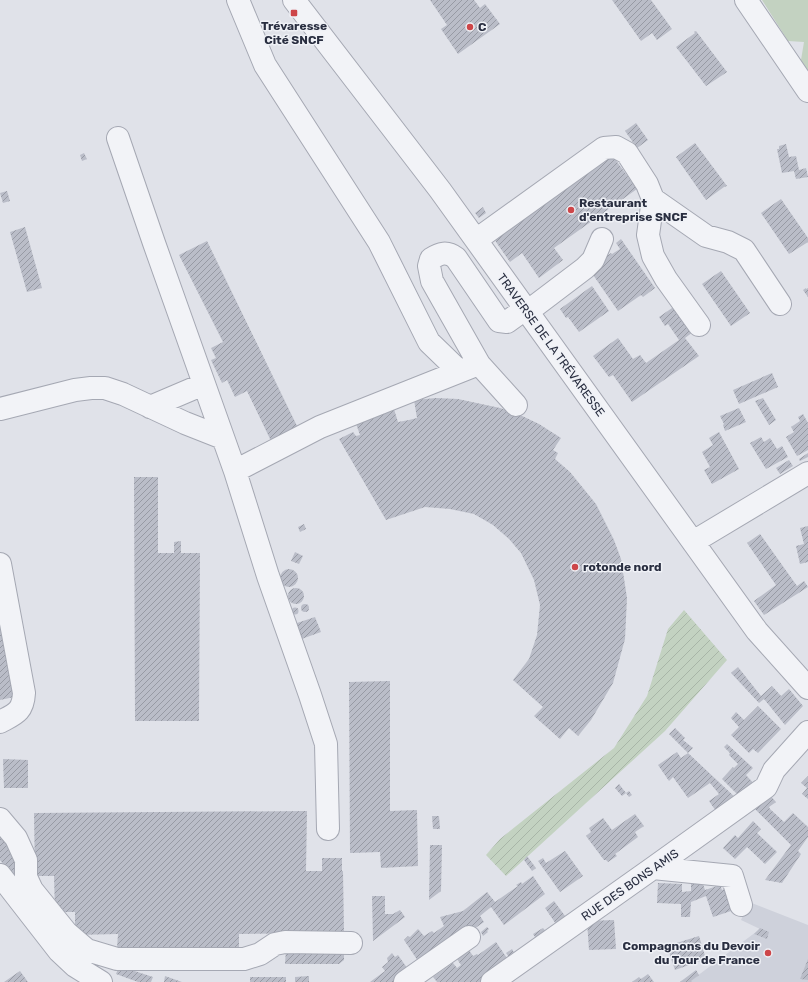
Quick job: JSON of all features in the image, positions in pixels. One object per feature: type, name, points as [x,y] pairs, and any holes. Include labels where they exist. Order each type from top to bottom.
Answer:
[{"type":"street","points":[[238,0],[265,65],[379,242],[429,342],[459,371]]},
{"type":"street","name":"TRAVERSE DE LA TRÉVARESSE","points":[[294,0],[440,190],[757,631],[808,688]]},
{"type":"street","points":[[746,0],[808,92]]},
{"type":"street","points":[[118,138],[222,438],[235,471],[268,576],[326,744],[328,829]]},
{"type":"street","points":[[476,240],[604,148],[616,147],[627,153],[647,184],[653,199],[648,236],[653,256],[666,279],[699,325]]},
{"type":"street","points":[[653,199],[706,236],[728,242],[744,250],[780,304]]},
{"type":"street","points":[[516,405],[479,364],[432,281],[429,266],[431,259],[443,253],[452,254],[499,321],[507,322],[526,311],[585,268],[593,260],[602,239]]},
{"type":"street","points":[[235,471],[320,427],[479,364]]},
{"type":"street","points":[[150,406],[204,384]]},
{"type":"street","points":[[0,409],[75,390],[98,388],[113,390],[222,438]]},
{"type":"street","points":[[692,542],[808,473]]},
{"type":"street","points":[[0,564],[24,693],[24,702],[17,712],[0,722]]},
{"type":"street","name":"RUE DES BONS AMIS","points":[[492,982],[766,787],[774,770],[808,732]]},
{"type":"street","points":[[0,819],[16,838],[26,860],[26,877],[32,890],[66,932],[87,950],[117,959],[244,959],[260,954],[275,944],[285,942],[351,943]]},
{"type":"street","points":[[654,868],[732,876],[741,905]]},
{"type":"street","points":[[0,875],[59,951],[75,966],[101,982]]},
{"type":"street","points":[[405,982],[469,937]]},
{"type":"shaded area","name":"Compagnons du Devoir du Tour de France","points":[[749,902],[808,925],[808,982],[689,982],[760,929],[741,920]]},
{"type":"green space","points":[[762,0],[808,0],[808,72],[801,60],[804,42],[788,41]]},
{"type":"green space","points":[[684,610],[727,660],[665,731],[506,876],[486,855],[500,839],[614,748],[647,696],[668,629]]},
{"type":"building","name":"C","points":[[430,0],[474,0],[480,8],[485,4],[500,24],[458,54],[441,29],[447,25]]},
{"type":"building","points":[[612,0],[651,0],[672,29],[657,40],[652,33],[641,41]]},
{"type":"building","points":[[696,31],[727,72],[706,86],[676,47]]},
{"type":"building","points":[[636,123],[648,140],[637,148],[625,131]]},
{"type":"building","points":[[695,143],[727,186],[706,200],[676,157]]},
{"type":"building","points":[[786,144],[789,157],[796,156],[799,170],[806,168],[808,177],[796,179],[794,171],[782,173],[777,149],[779,149],[779,146]]},
{"type":"building","points":[[84,153],[87,159],[82,161],[80,155]]},
{"type":"building","name":"Restaurant d'entreprise SNCF","points":[[612,155],[637,189],[554,248],[563,260],[539,278],[522,253],[510,262],[495,239]]},
{"type":"building","points":[[7,191],[10,201],[3,203],[0,193]]},
{"type":"building","points":[[781,199],[808,238],[808,242],[789,254],[761,213]]},
{"type":"building","points":[[483,207],[486,213],[479,218],[475,213]]},
{"type":"building","points":[[25,227],[42,288],[27,292],[10,232]]},
{"type":"building","points":[[621,239],[655,288],[643,297],[641,295],[618,311],[589,269],[611,253],[612,254],[620,249],[616,243]]},
{"type":"building","points":[[207,241],[298,428],[271,441],[247,391],[235,397],[227,380],[222,383],[211,360],[216,358],[211,348],[223,342],[179,255]]},
{"type":"building","points":[[721,271],[750,313],[731,326],[702,284]]},
{"type":"building","points":[[592,286],[609,311],[579,332],[560,309]]},
{"type":"building","points":[[808,288],[808,297],[803,290]]},
{"type":"building","points":[[675,306],[693,332],[685,338],[699,356],[632,402],[613,375],[609,377],[593,356],[618,338],[633,359],[640,355],[646,363],[679,340],[668,324],[665,326],[659,317]]},
{"type":"building","points":[[772,373],[778,387],[739,404],[733,390]]},
{"type":"building","name":"rotonde nord","points":[[436,398],[458,399],[500,408],[539,424],[561,438],[553,450],[558,453],[555,459],[570,472],[596,504],[614,540],[621,559],[627,598],[625,639],[613,683],[591,720],[578,736],[569,728],[560,739],[534,716],[543,707],[513,680],[529,659],[537,635],[540,605],[534,580],[521,553],[509,539],[493,525],[474,514],[450,509],[425,507],[386,520],[339,439],[353,432],[356,436],[360,435],[354,418],[393,406],[398,422],[409,420],[417,418],[414,400]]},
{"type":"building","points":[[763,398],[776,420],[769,425],[755,401]]},
{"type":"building","points":[[739,408],[746,422],[725,431],[724,424],[720,416]]},
{"type":"building","points":[[803,414],[808,423],[808,450],[797,456],[786,437],[794,432],[791,427],[800,421],[798,417]]},
{"type":"building","points":[[719,432],[739,469],[712,484],[704,470],[710,467],[702,452],[713,445],[709,438]]},
{"type":"building","points":[[761,437],[764,442],[770,438],[777,449],[782,446],[788,457],[766,469],[750,443]]},
{"type":"building","points":[[808,453],[808,457],[800,461],[799,459]]},
{"type":"building","points":[[789,460],[793,466],[780,474],[776,468]]},
{"type":"building","points":[[134,477],[158,477],[158,553],[174,553],[174,542],[181,541],[181,553],[200,553],[199,721],[135,721]]},
{"type":"building","points":[[304,524],[306,529],[300,532],[298,527]]},
{"type":"building","points":[[808,526],[808,562],[800,564],[796,546],[804,544],[800,528]]},
{"type":"building","points":[[760,534],[797,586],[804,581],[808,587],[764,615],[754,601],[776,585],[747,543]]},
{"type":"building","points":[[295,552],[303,556],[299,564],[291,561]]},
{"type":"building","points":[[289,569],[295,572],[298,578],[295,584],[289,587],[283,584],[280,578],[283,572]]},
{"type":"building","points":[[293,588],[299,588],[304,593],[302,602],[299,604],[293,604],[288,599],[288,593]]},
{"type":"building","points":[[303,604],[307,604],[309,608],[307,612],[303,612],[301,610],[301,606]]},
{"type":"building","points":[[0,605],[19,696],[0,700]]},
{"type":"building","points":[[295,607],[298,608],[298,614],[295,615],[292,614],[291,611],[292,608]]},
{"type":"building","points":[[315,617],[321,632],[296,641],[291,625]]},
{"type":"building","points":[[738,667],[761,696],[772,686],[781,696],[789,689],[803,706],[785,725],[764,699],[759,703],[731,673]]},
{"type":"building","points":[[390,681],[390,811],[417,810],[418,866],[381,868],[380,852],[350,853],[349,682]]},
{"type":"building","points":[[758,706],[781,729],[758,753],[753,749],[749,753],[731,735],[739,727],[731,718],[736,712],[744,720]]},
{"type":"building","points":[[675,728],[685,738],[683,740],[693,748],[688,753],[669,734]]},
{"type":"building","points":[[727,744],[753,768],[746,775],[757,787],[741,798],[722,779],[733,767],[734,768],[738,764],[729,755],[730,753],[724,747]]},
{"type":"building","points":[[677,752],[681,758],[688,753],[738,800],[718,814],[709,801],[719,794],[710,783],[688,798],[673,777],[669,781],[658,765]]},
{"type":"building","points":[[3,759],[28,760],[28,788],[4,788]]},
{"type":"building","points":[[808,776],[808,799],[802,794],[807,788],[801,783]]},
{"type":"building","points":[[619,784],[626,793],[622,796],[615,788]]},
{"type":"building","points":[[629,791],[632,795],[629,797],[626,793]]},
{"type":"building","points":[[768,793],[776,802],[769,807],[770,809],[784,822],[793,813],[808,827],[808,837],[798,851],[801,854],[782,883],[765,880],[791,845],[751,805]]},
{"type":"building","points":[[307,811],[306,871],[322,871],[322,858],[342,858],[344,933],[239,934],[239,947],[217,947],[218,951],[117,948],[118,934],[75,935],[75,912],[55,912],[54,876],[35,876],[34,813]]},
{"type":"building","points":[[635,814],[644,826],[635,832],[638,837],[615,854],[617,856],[608,862],[604,860],[586,836],[591,832],[589,828],[603,818],[612,830]]},
{"type":"building","points":[[432,816],[439,816],[440,829],[433,829]]},
{"type":"building","points":[[753,821],[761,829],[757,833],[777,852],[765,864],[747,847],[735,859],[723,848],[735,835],[738,838]]},
{"type":"building","points":[[0,836],[20,863],[20,872],[13,877],[0,860]]},
{"type":"building","points":[[430,845],[442,845],[441,891],[429,900]]},
{"type":"building","points":[[565,851],[583,876],[560,892],[538,861],[543,858],[546,863]]},
{"type":"building","points":[[527,856],[536,868],[532,871],[524,860]]},
{"type":"building","points":[[533,876],[545,894],[504,925],[491,907],[480,916],[484,922],[445,949],[418,961],[404,940],[408,936],[410,937],[418,929],[424,936],[432,931],[434,933],[444,926],[440,917],[463,911],[487,892],[495,902],[518,886],[516,885],[521,882],[522,884]]},
{"type":"building","points":[[702,881],[705,890],[720,885],[722,890],[727,888],[734,910],[713,917],[706,896],[691,902],[690,917],[681,917],[681,904],[657,903],[658,883],[682,884],[682,892],[691,891],[691,884]]},
{"type":"building","points":[[372,896],[385,896],[385,914],[393,914],[400,910],[405,917],[373,941]]},
{"type":"building","points":[[554,901],[568,920],[558,927],[545,908]]},
{"type":"building","points":[[614,920],[616,949],[589,950],[587,921]]},
{"type":"building","points":[[487,927],[489,929],[487,931],[488,932],[483,936],[481,932]]},
{"type":"building","points":[[543,928],[548,934],[538,941],[533,934]]},
{"type":"building","points":[[760,928],[769,932],[767,939],[754,934]]},
{"type":"building","points":[[699,936],[706,959],[675,970],[667,946]]},
{"type":"building","points":[[496,942],[509,961],[480,982],[437,982],[433,977],[453,963],[457,968],[461,965],[457,959],[469,950],[473,956],[478,955]]},
{"type":"building","points":[[286,949],[344,949],[344,960],[339,964],[285,964]]},
{"type":"building","points":[[512,949],[516,956],[511,960],[506,953]]},
{"type":"building","points":[[392,953],[395,957],[398,955],[410,972],[406,973],[394,982],[370,982],[385,971],[382,967],[388,962],[387,958]]},
{"type":"building","points":[[808,959],[808,980],[800,979]]},
{"type":"building","points":[[119,966],[153,977],[151,982],[138,982],[116,974]]},
{"type":"building","points":[[696,970],[699,975],[691,981],[692,982],[680,982]]},
{"type":"building","points":[[20,971],[28,982],[4,982]]},
{"type":"building","points":[[648,974],[654,982],[632,982],[639,977],[641,979]]},
{"type":"building","points":[[165,976],[182,982],[164,982]]},
{"type":"building","points":[[309,976],[309,982],[295,982],[295,977]]},
{"type":"building","points":[[250,977],[286,977],[286,982],[250,982]]},
{"type":"place","name":"Trévaresse Cité SNCF","points":[[294,13]]},
{"type":"place","name":"C","points":[[470,27]]},
{"type":"place","name":"Restaurant d'entreprise SNCF","points":[[571,210]]},
{"type":"place","name":"rotonde nord","points":[[575,567]]},
{"type":"place","name":"Compagnons du Devoir du Tour de France","points":[[768,953]]}]
